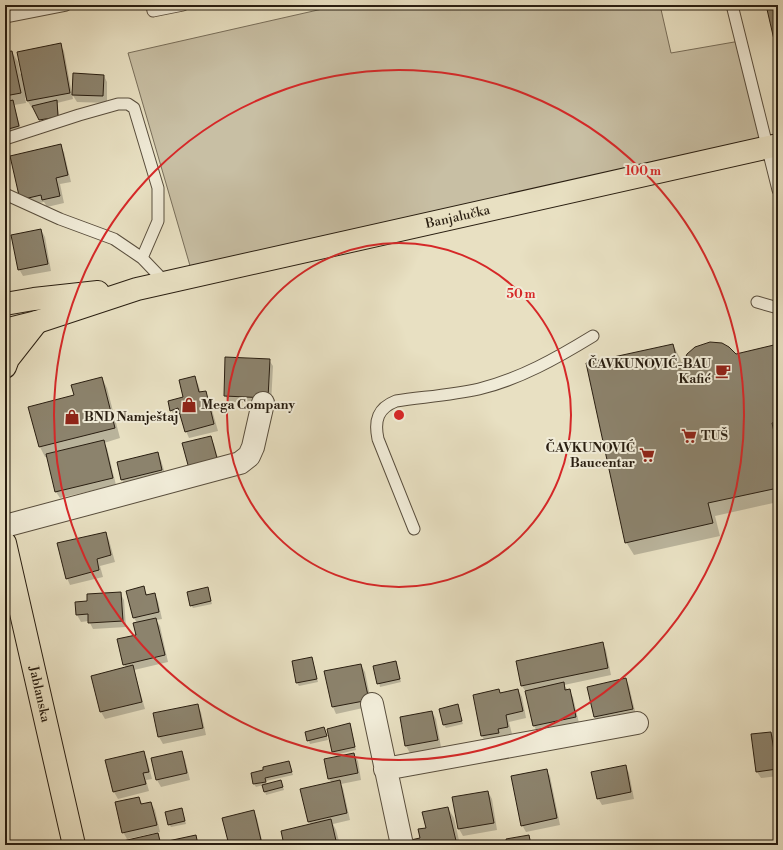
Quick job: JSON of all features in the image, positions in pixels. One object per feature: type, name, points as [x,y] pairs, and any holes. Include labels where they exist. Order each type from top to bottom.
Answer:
[{"type":"main road","name":"Banjalučka","points":[[137,289],[772,146]]},
{"type":"main road","points":[[5,304],[34,299],[137,289]]},
{"type":"main road","points":[[5,330],[37,322],[137,289]]},
{"type":"main road","points":[[5,367],[8,359],[37,322]]},
{"type":"main road","name":"Jablanska","points":[[5,543],[74,845]]},
{"type":"street","points":[[5,526],[240,463],[249,456],[253,447],[263,403]]},
{"type":"street","points":[[372,704],[402,845]]},
{"type":"street","points":[[385,769],[637,723]]},
{"type":"lane","points":[[5,17],[66,5]]},
{"type":"lane","points":[[152,5],[153,11],[183,5]]},
{"type":"lane","points":[[732,5],[772,146],[778,190]]},
{"type":"lane","points":[[5,139],[78,115],[118,104],[128,104],[134,108],[158,188],[158,221],[142,258]]},
{"type":"lane","points":[[5,194],[60,219],[114,239],[142,258],[165,282]]},
{"type":"lane","points":[[757,302],[778,308]]},
{"type":"lane","points":[[414,529],[378,439],[377,425],[382,409],[390,403],[396,401],[478,389],[511,379],[540,367],[593,336]]},
{"type":"shaded area","points":[[340,5],[660,5],[671,53],[740,41],[767,148],[193,276],[128,53]]},
{"type":"building","points":[[766,5],[778,5],[778,57]]},
{"type":"building","points":[[61,43],[70,93],[27,101],[17,52]]},
{"type":"building","points":[[12,51],[21,93],[5,96],[5,52]]},
{"type":"building","points":[[73,73],[104,75],[103,96],[72,95]]},
{"type":"building","points":[[13,100],[19,126],[5,130],[5,102]]},
{"type":"building","points":[[57,100],[58,117],[39,120],[32,106]]},
{"type":"building","points":[[61,144],[68,175],[56,178],[60,196],[42,200],[41,195],[20,200],[10,156]]},
{"type":"building","points":[[41,229],[48,264],[18,270],[11,235]]},
{"type":"building","name":"TUŠ","points":[[710,342],[722,343],[736,354],[778,344],[778,422],[772,423],[778,449],[778,488],[708,503],[713,523],[625,543],[586,363],[673,344],[678,364],[683,363],[687,354],[695,347]]},
{"type":"building","points":[[225,357],[270,359],[268,398],[224,396]]},
{"type":"building","name":"Mega Company","points":[[195,376],[199,392],[206,391],[214,424],[185,432],[178,408],[170,411],[168,401],[183,397],[179,380]]},
{"type":"building","name":"BND Namještaj","points":[[102,377],[115,428],[39,447],[28,407],[74,395],[71,385]]},
{"type":"building","points":[[211,436],[220,469],[191,476],[182,443]]},
{"type":"building","points":[[104,440],[113,478],[55,492],[46,454]]},
{"type":"building","points":[[158,452],[162,470],[121,480],[117,462]]},
{"type":"building","points":[[106,532],[111,555],[97,559],[99,570],[66,579],[57,543]]},
{"type":"building","points":[[144,586],[146,595],[155,593],[159,612],[133,618],[126,591]]},
{"type":"building","points":[[208,587],[211,601],[190,606],[187,592]]},
{"type":"building","points":[[121,592],[123,621],[88,623],[88,614],[76,615],[75,602],[87,601],[87,594]]},
{"type":"building","points":[[156,618],[165,655],[123,665],[117,639],[136,635],[133,623]]},
{"type":"building","points":[[603,642],[608,668],[521,686],[516,661]]},
{"type":"building","points":[[312,657],[317,679],[296,683],[292,661]]},
{"type":"building","points":[[396,661],[400,679],[377,684],[373,666]]},
{"type":"building","points":[[361,664],[369,700],[332,707],[324,671]]},
{"type":"building","points":[[133,665],[142,702],[100,712],[91,676]]},
{"type":"building","points":[[626,678],[633,709],[594,717],[587,687]]},
{"type":"building","points":[[564,682],[565,690],[570,689],[576,717],[533,726],[525,691]]},
{"type":"building","points":[[499,689],[500,693],[518,689],[523,711],[506,715],[508,727],[498,729],[499,733],[481,736],[473,695]]},
{"type":"building","points":[[198,704],[203,728],[158,737],[153,713]]},
{"type":"building","points":[[458,704],[462,721],[443,725],[439,709]]},
{"type":"building","points":[[432,711],[438,740],[405,746],[400,717]]},
{"type":"building","points":[[350,723],[355,747],[332,752],[327,729]]},
{"type":"building","points":[[324,727],[327,736],[307,741],[305,732]]},
{"type":"building","points":[[771,732],[777,769],[756,772],[751,734]]},
{"type":"building","points":[[144,751],[149,772],[143,773],[146,784],[113,792],[105,760]]},
{"type":"building","points":[[182,751],[187,773],[156,780],[151,758]]},
{"type":"building","points":[[354,753],[358,773],[328,779],[324,759]]},
{"type":"building","points":[[289,761],[292,772],[265,778],[266,782],[253,784],[251,773],[263,770],[263,767]]},
{"type":"building","points":[[626,765],[631,792],[597,799],[591,772]]},
{"type":"building","points":[[547,769],[557,818],[521,826],[511,776]]},
{"type":"building","points":[[281,780],[283,787],[264,792],[262,785]]},
{"type":"building","points":[[340,780],[347,813],[308,822],[300,789]]},
{"type":"building","points":[[488,791],[494,823],[458,829],[452,797]]},
{"type":"building","points":[[139,797],[141,804],[151,802],[157,825],[122,833],[115,802]]},
{"type":"building","points":[[448,807],[457,845],[407,845],[406,841],[420,838],[418,829],[426,828],[422,812]]},
{"type":"building","points":[[182,808],[185,821],[168,825],[165,812]]},
{"type":"building","points":[[254,810],[261,840],[238,845],[229,845],[222,818]]},
{"type":"building","points":[[331,819],[337,845],[284,845],[281,831]]},
{"type":"building","points":[[158,833],[161,845],[124,845],[123,841]]},
{"type":"building","points":[[196,835],[198,845],[169,845],[168,841]]},
{"type":"building","points":[[529,835],[531,845],[507,845],[506,839]]},
{"type":"place","name":"ČAVKUNOVIĆ-BAU Kafić","points":[[723,371]]},
{"type":"place","name":"Mega Company","points":[[189,405]]},
{"type":"place","name":"BND Namještaj","points":[[72,417]]},
{"type":"place","name":"TUŠ","points":[[689,436]]},
{"type":"place","name":"ČAVKUNOVIĆ Baucentar","points":[[647,455]]}]
